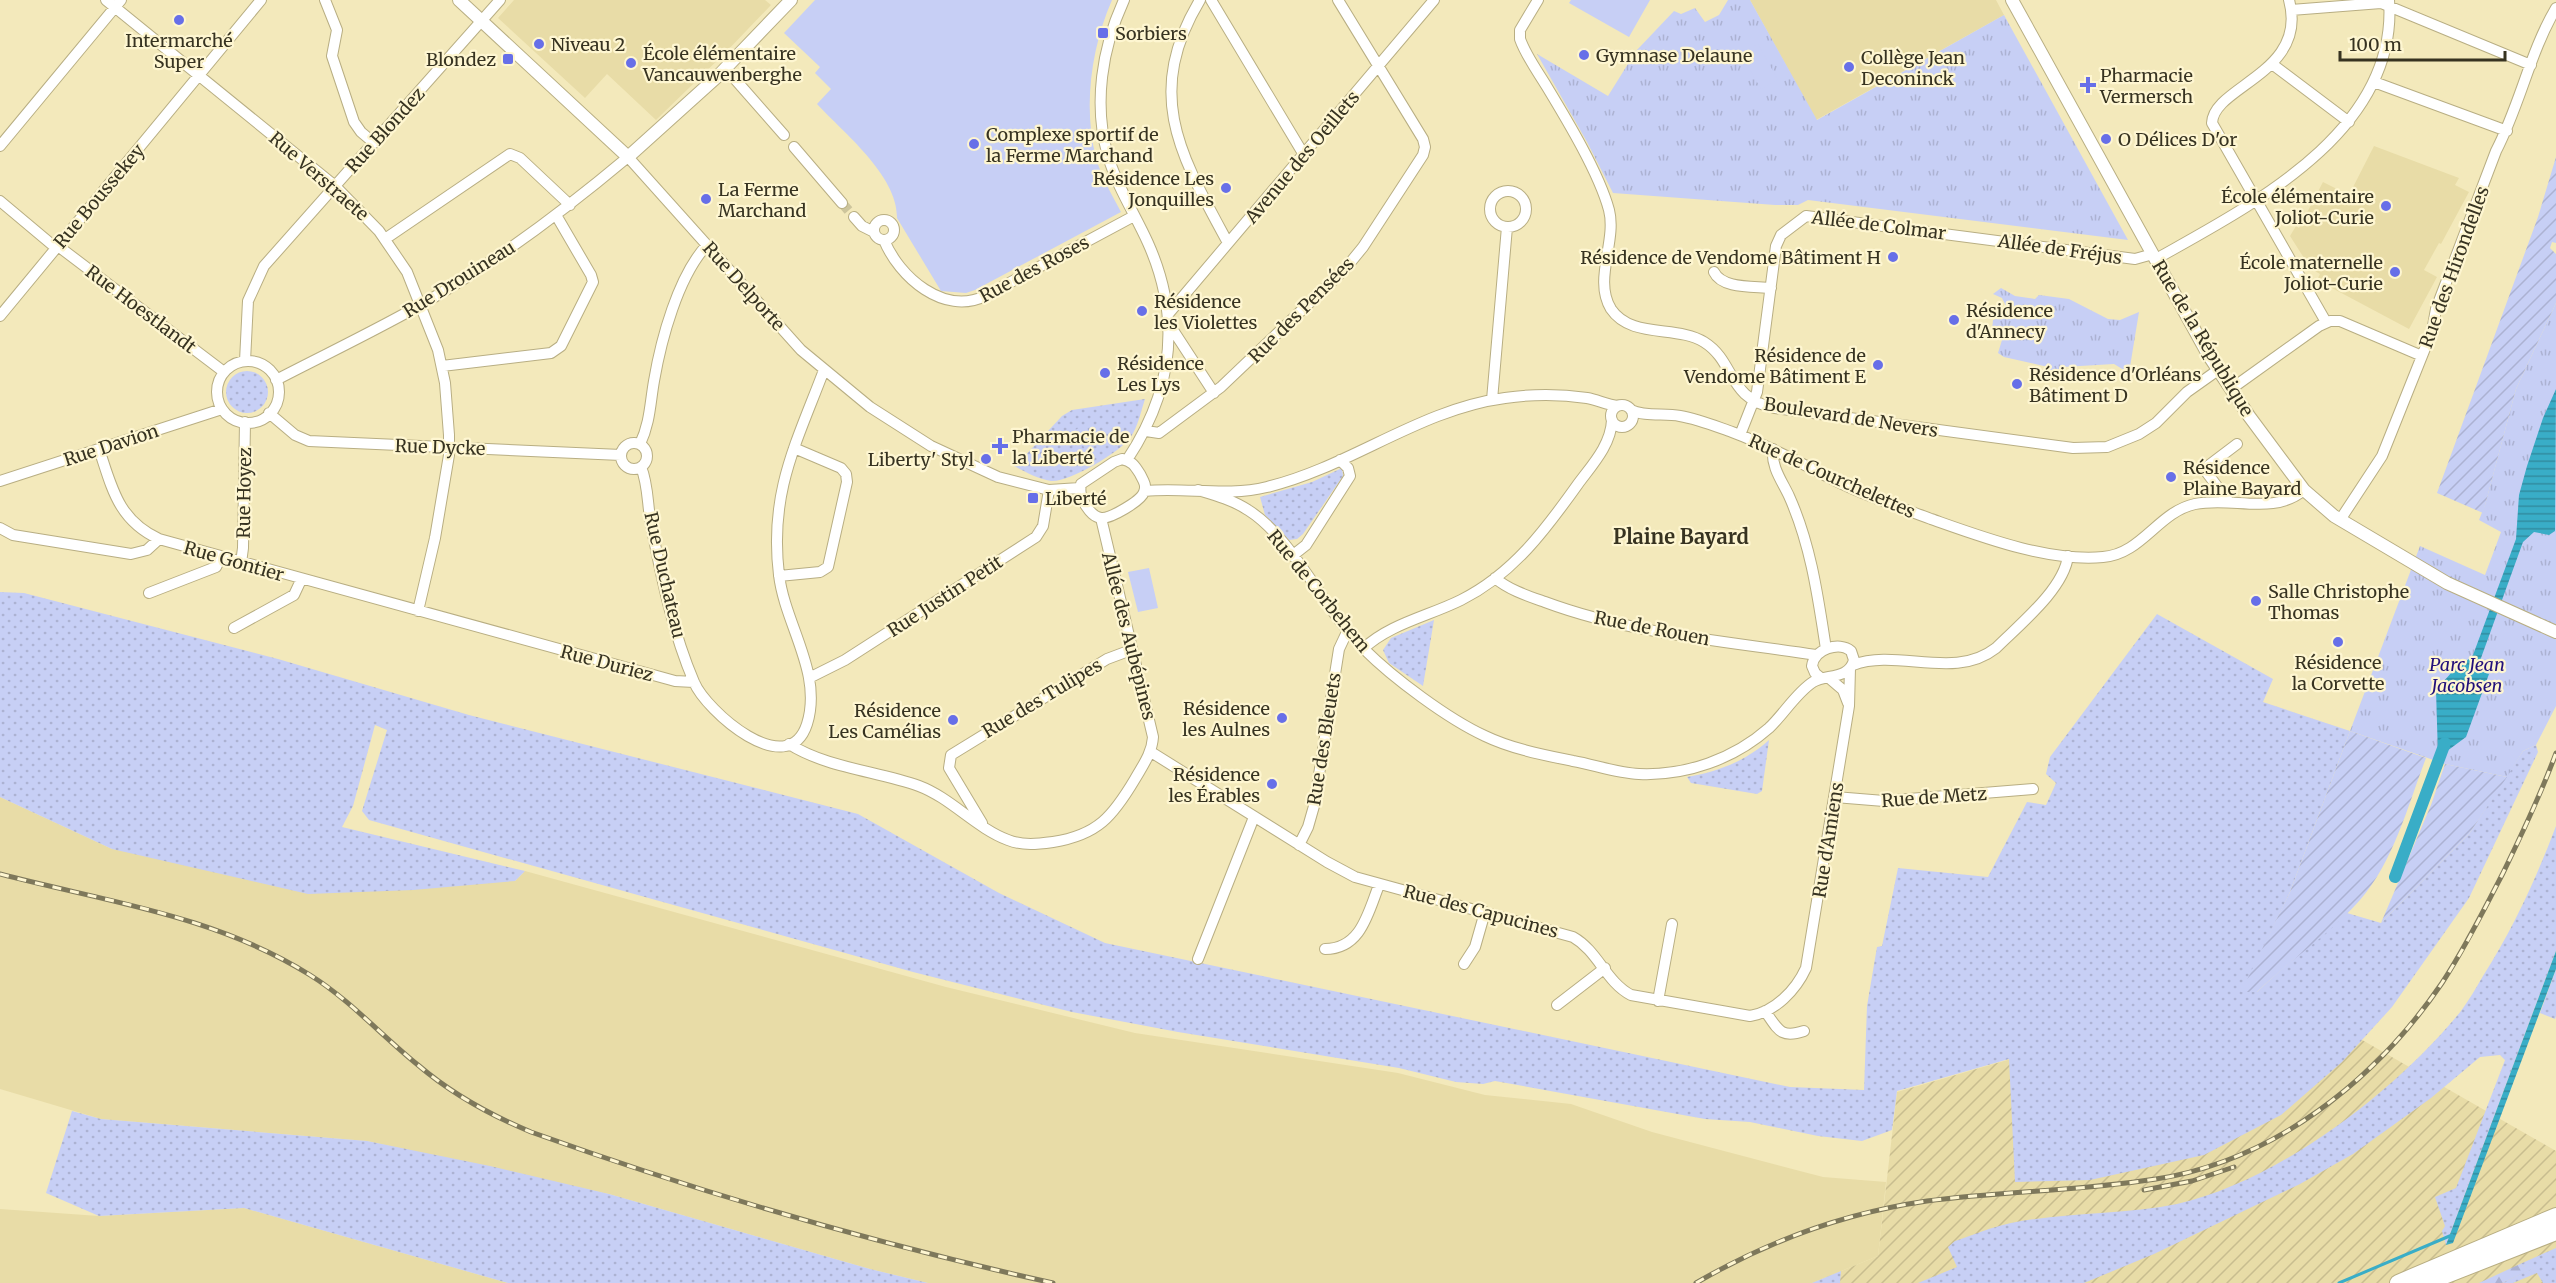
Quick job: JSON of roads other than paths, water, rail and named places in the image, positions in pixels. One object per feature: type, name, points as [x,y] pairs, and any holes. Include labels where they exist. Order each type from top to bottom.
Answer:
[{"type":"main road","points":[[2398,1283],[2556,1216]]},
{"type":"main road","points":[[2426,1283],[2556,1232]]},
{"type":"street","name":"Rue Boussekey","points":[[0,316],[261,0]]},
{"type":"street","points":[[325,0],[337,28],[332,57],[358,129],[374,143]]},
{"type":"street","name":"Rue Delporte","points":[[459,0],[628,157],[795,343],[870,407],[931,446],[998,477],[1049,490],[1080,488]]},
{"type":"street","name":"Rue Blondez","points":[[245,361],[247,307],[257,276],[267,261],[501,0]]},
{"type":"street","points":[[628,157],[726,69],[791,0]]},
{"type":"street","points":[[1124,0],[1113,27],[1101,81],[1101,117],[1110,164],[1156,264],[1169,318],[1214,393]]},
{"type":"street","points":[[1200,0],[1177,46],[1171,71],[1170,103],[1184,155],[1228,243]]},
{"type":"street","points":[[1211,0],[1304,155]]},
{"type":"street","name":"Rue des Pensées","points":[[1146,431],[1155,434],[1162,432],[1214,393],[1281,332],[1350,263],[1424,154],[1423,138],[1338,0]]},
{"type":"street","name":"Avenue des Oeillets","points":[[1169,318],[1228,243],[1434,0]]},
{"type":"street","name":"Boulevard de Nevers","points":[[1538,0],[1519,36],[1568,123],[1606,201],[1611,223],[1605,290],[1611,308],[1621,319],[1633,325],[1692,337],[1704,342],[1716,354],[1739,389],[1755,402],[1775,408],[2073,448],[2093,448],[2120,443],[2146,431],[2182,396],[2218,370]]},
{"type":"street","name":"Rue de la République","points":[[2012,0],[2218,370],[2304,490],[2340,519],[2430,573],[2478,598],[2556,632]]},
{"type":"street","name":"Rue Verstraete","points":[[114,2],[335,186],[385,239],[407,272],[436,341],[450,448],[433,547],[418,611]]},
{"type":"street","points":[[0,146],[114,2]]},
{"type":"street","points":[[2154,257],[2256,202],[2327,144],[2349,122],[2374,82],[2387,42],[2389,3]]},
{"type":"street","points":[[2326,322],[2215,130],[2212,118],[2217,109],[2272,64],[2288,39],[2290,5],[2389,3],[2531,65]]},
{"type":"street","name":"Rue des Hirondelles","points":[[2340,519],[2382,456],[2432,331],[2436,309],[2496,150],[2506,131],[2556,8]]},
{"type":"street","points":[[2272,64],[2349,122]]},
{"type":"street","points":[[726,69],[784,135]]},
{"type":"street","points":[[2374,82],[2506,131]]},
{"type":"street","points":[[794,147],[842,203]]},
{"type":"street","points":[[385,239],[510,154],[520,158],[570,205]]},
{"type":"street","name":"Rue Drouineau","points":[[276,380],[422,304],[475,272],[570,205],[628,157]]},
{"type":"street","name":"Rue Hoestlandt","points":[[0,201],[57,247],[224,372]]},
{"type":"street","points":[[441,366],[551,352],[561,346],[593,282],[556,215]]},
{"type":"street","name":"Rue des Roses","points":[[854,217],[862,226],[884,240],[890,253],[924,290],[940,298],[970,302],[992,293],[1134,216]]},
{"type":"street","name":"Allée de Colmar","points":[[1740,435],[1755,402],[1779,239],[1806,216],[1966,236]]},
{"type":"street","points":[[874,232],[874,227],[879,221],[891,222],[894,226],[894,233],[891,238],[884,240]]},
{"type":"street","points":[[1492,400],[1507,227]]},
{"type":"street","name":"Allée de Fréjus","points":[[1966,236],[2135,259],[2154,257]]},
{"type":"street","points":[[640,444],[649,423],[654,380],[669,325],[688,275],[699,253],[707,245]]},
{"type":"street","points":[[1713,272],[1724,282],[1771,288]]},
{"type":"street","points":[[1127,460],[1146,431],[1155,411],[1165,374],[1169,318]]},
{"type":"street","points":[[2231,389],[2326,322],[2335,320],[2422,356]]},
{"type":"street","points":[[245,361],[264,365],[276,380],[278,398],[269,413],[257,421],[245,422],[232,418],[222,408],[217,390],[224,372],[233,364],[245,361]]},
{"type":"street","points":[[694,682],[703,697],[739,732],[758,742],[774,746],[789,744],[800,736],[806,725],[810,704],[809,678],[786,612],[779,576],[778,509],[784,476],[824,370]]},
{"type":"street","points":[[1144,491],[1224,492],[1256,489],[1302,476],[1431,419],[1492,400],[1533,395],[1586,398],[1618,406],[1624,405],[1631,410],[1633,419],[1599,455]]},
{"type":"street","points":[[1363,649],[1381,634],[1461,600],[1495,578],[1540,536],[1599,455],[1610,435],[1612,412],[1618,406]]},
{"type":"street","name":"Rue Davion","points":[[0,481],[222,408]]},
{"type":"street","name":"Rue de Courchelettes","points":[[1631,410],[1639,413],[1689,418],[1740,435],[1854,489],[1960,529],[2011,545],[2068,556],[2097,558],[2119,554],[2139,543],[2179,510],[2196,504],[2229,502],[2276,504],[2292,499],[2304,490]]},
{"type":"street","name":"Rue Dycke","points":[[269,413],[295,435],[309,441],[621,455],[623,463],[628,468],[641,467]]},
{"type":"street","points":[[1612,420],[1620,427],[1629,424]]},
{"type":"street","name":"Rue Hoyez","points":[[241,563],[245,422]]},
{"type":"street","points":[[621,455],[623,449],[629,444],[640,444]]},
{"type":"street","points":[[640,444],[647,453],[646,460],[641,467]]},
{"type":"street","points":[[2229,502],[2204,469],[2238,444]]},
{"type":"street","points":[[779,576],[820,572],[828,567],[847,482],[846,474],[841,468],[794,448]]},
{"type":"street","name":"Rue Gontier","points":[[99,449],[114,494],[122,510],[134,523],[159,539],[418,611]]},
{"type":"street","points":[[1773,449],[1773,464],[1794,506],[1810,556],[1821,652],[1812,666],[1815,674],[1843,690],[1849,706]]},
{"type":"street","points":[[1127,460],[1134,465],[1143,480],[1144,491],[1136,501],[1112,515],[1101,518],[1089,510],[1081,496],[1080,488],[1083,480],[1114,462],[1127,460]]},
{"type":"street","points":[[1292,556],[1306,545],[1350,476],[1348,468],[1340,460]]},
{"type":"street","name":"Rue Duchateau","points":[[641,467],[646,482],[649,515],[659,567],[677,634],[694,682]]},
{"type":"street","name":"Rue Justin Petit","points":[[809,678],[845,660],[1036,537],[1043,526],[1049,490]]},
{"type":"street","name":"Rue de Corbehem","points":[[1198,490],[1250,511],[1269,527],[1347,632],[1363,649],[1399,679],[1464,725],[1488,737],[1545,755],[1640,774],[1684,771],[1739,749],[1766,730],[1810,684],[1825,678]]},
{"type":"street","name":"Allée des Aubépines","points":[[984,825],[1012,841],[1028,844],[1064,840],[1097,828],[1111,816],[1122,801],[1150,752],[1153,737],[1151,721],[1131,650],[1101,518]]},
{"type":"street","points":[[0,528],[13,535],[131,554],[147,550],[159,539]]},
{"type":"street","points":[[1825,678],[1851,667],[1880,661],[1966,662],[1984,656],[2001,643],[2054,587],[2065,571],[2068,556]]},
{"type":"street","points":[[149,593],[216,567],[221,557]]},
{"type":"street","name":"Rue de Rouen","points":[[1495,578],[1530,596],[1605,621],[1649,630],[1821,652]]},
{"type":"street","points":[[234,628],[294,595],[301,580]]},
{"type":"street","name":"Rue Duriez","points":[[418,611],[678,682],[694,682]]},
{"type":"street","name":"Rue des Bleuets","points":[[1299,845],[1313,813],[1339,649],[1347,632]]},
{"type":"street","points":[[1821,652],[1840,646],[1847,647],[1854,655],[1851,667]]},
{"type":"street","name":"Rue des Tulipes","points":[[984,825],[949,768],[949,758],[955,751],[1107,658],[1131,650]]},
{"type":"street","name":"Rue d'Amiens","points":[[1765,1011],[1787,995],[1803,974],[1809,955],[1849,706],[1851,667]]},
{"type":"street","points":[[789,744],[807,754],[922,787],[984,825]]},
{"type":"street","name":"Rue des Capucines","points":[[1150,752],[1342,871],[1379,885],[1573,937],[1590,948],[1628,993],[1658,1001],[1744,1016],[1765,1011]]},
{"type":"street","name":"Rue de Metz","points":[[1835,797],[1893,801],[2033,789]]},
{"type":"street","points":[[1198,959],[1254,817]]},
{"type":"street","points":[[1325,949],[1339,948],[1355,938],[1379,885]]},
{"type":"street","points":[[1464,964],[1475,947],[1485,912]]},
{"type":"street","points":[[1658,1001],[1672,924]]},
{"type":"street","points":[[1557,1005],[1605,968]]},
{"type":"street","points":[[1765,1011],[1783,1033],[1791,1035],[1804,1031]]},
{"type":"waterway","points":[[2395,877],[2445,743]]},
{"type":"waterway","points":[[2339,1283],[2452,1235]]},
{"type":"tunnel","points":[[842,203],[854,217]]},
{"type":"railway","points":[[1696,1283],[1779,1242],[1836,1221],[1866,1213],[1927,1201],[2156,1179],[2199,1169],[2241,1154],[2281,1135],[2318,1111],[2354,1083],[2416,1019],[2442,983],[2503,873],[2538,799],[2556,753]]},
{"type":"railway","points":[[0,874],[159,912],[236,938],[274,955],[325,985],[444,1085],[486,1111],[531,1132],[660,1176],[790,1216],[921,1252],[1053,1283]]},
{"type":"railway","points":[[2144,1190],[2192,1181],[2234,1167]]},
{"type":"place","name":"Intermarché Super","points":[[179,20]]},
{"type":"place","name":"Sorbiers","points":[[1103,33]]},
{"type":"place","name":"Niveau 2","points":[[539,44]]},
{"type":"place","name":"Gymnase Delaune","points":[[1584,55]]},
{"type":"place","name":"Blondez","points":[[508,59]]},
{"type":"place","name":"École élémentaire Vancauwenberghe","points":[[631,63]]},
{"type":"place","name":"Collège Jean Deconinck","points":[[1849,67]]},
{"type":"place","name":"Pharmacie Vermersch","points":[[2088,85]]},
{"type":"place","name":"O Délices D'or","points":[[2106,139]]},
{"type":"place","name":"Complexe sportif de la Ferme Marchand","points":[[974,144]]},
{"type":"place","name":"Résidence Les Jonquilles","points":[[1226,188]]},
{"type":"place","name":"La Ferme Marchand","points":[[706,199]]},
{"type":"place","name":"École élémentaire Joliot-Curie","points":[[2386,206]]},
{"type":"place","name":"Résidence de Vendome Bâtiment H","points":[[1893,257]]},
{"type":"place","name":"École maternelle Joliot-Curie","points":[[2395,272]]},
{"type":"place","name":"Résidence les Violettes","points":[[1142,311]]},
{"type":"place","name":"Résidence d'Annecy","points":[[1954,320]]},
{"type":"place","name":"Résidence de Vendome Bâtiment E","points":[[1878,365]]},
{"type":"place","name":"Résidence Les Lys","points":[[1105,373]]},
{"type":"place","name":"Résidence d'Orléans Bâtiment D","points":[[2017,384]]},
{"type":"place","name":"Pharmacie de la Liberté","points":[[1000,446]]},
{"type":"place","name":"Liberty' Styl","points":[[986,459]]},
{"type":"place","name":"Résidence Plaine Bayard","points":[[2171,477]]},
{"type":"place","name":"Liberté","points":[[1033,498]]},
{"type":"place","name":"Salle Christophe Thomas","points":[[2256,601]]},
{"type":"place","name":"Résidence la Corvette","points":[[2338,642]]},
{"type":"place","name":"Résidence les Aulnes","points":[[1282,718]]},
{"type":"place","name":"Résidence Les Camélias","points":[[953,720]]},
{"type":"place","name":"Résidence les Érables","points":[[1272,784]]},
{"type":"district","name":"Plaine Bayard","points":[[1681,536]]},
{"type":"park label","name":"Parc Jean Jacobsen","points":[[2467,674]]}]
